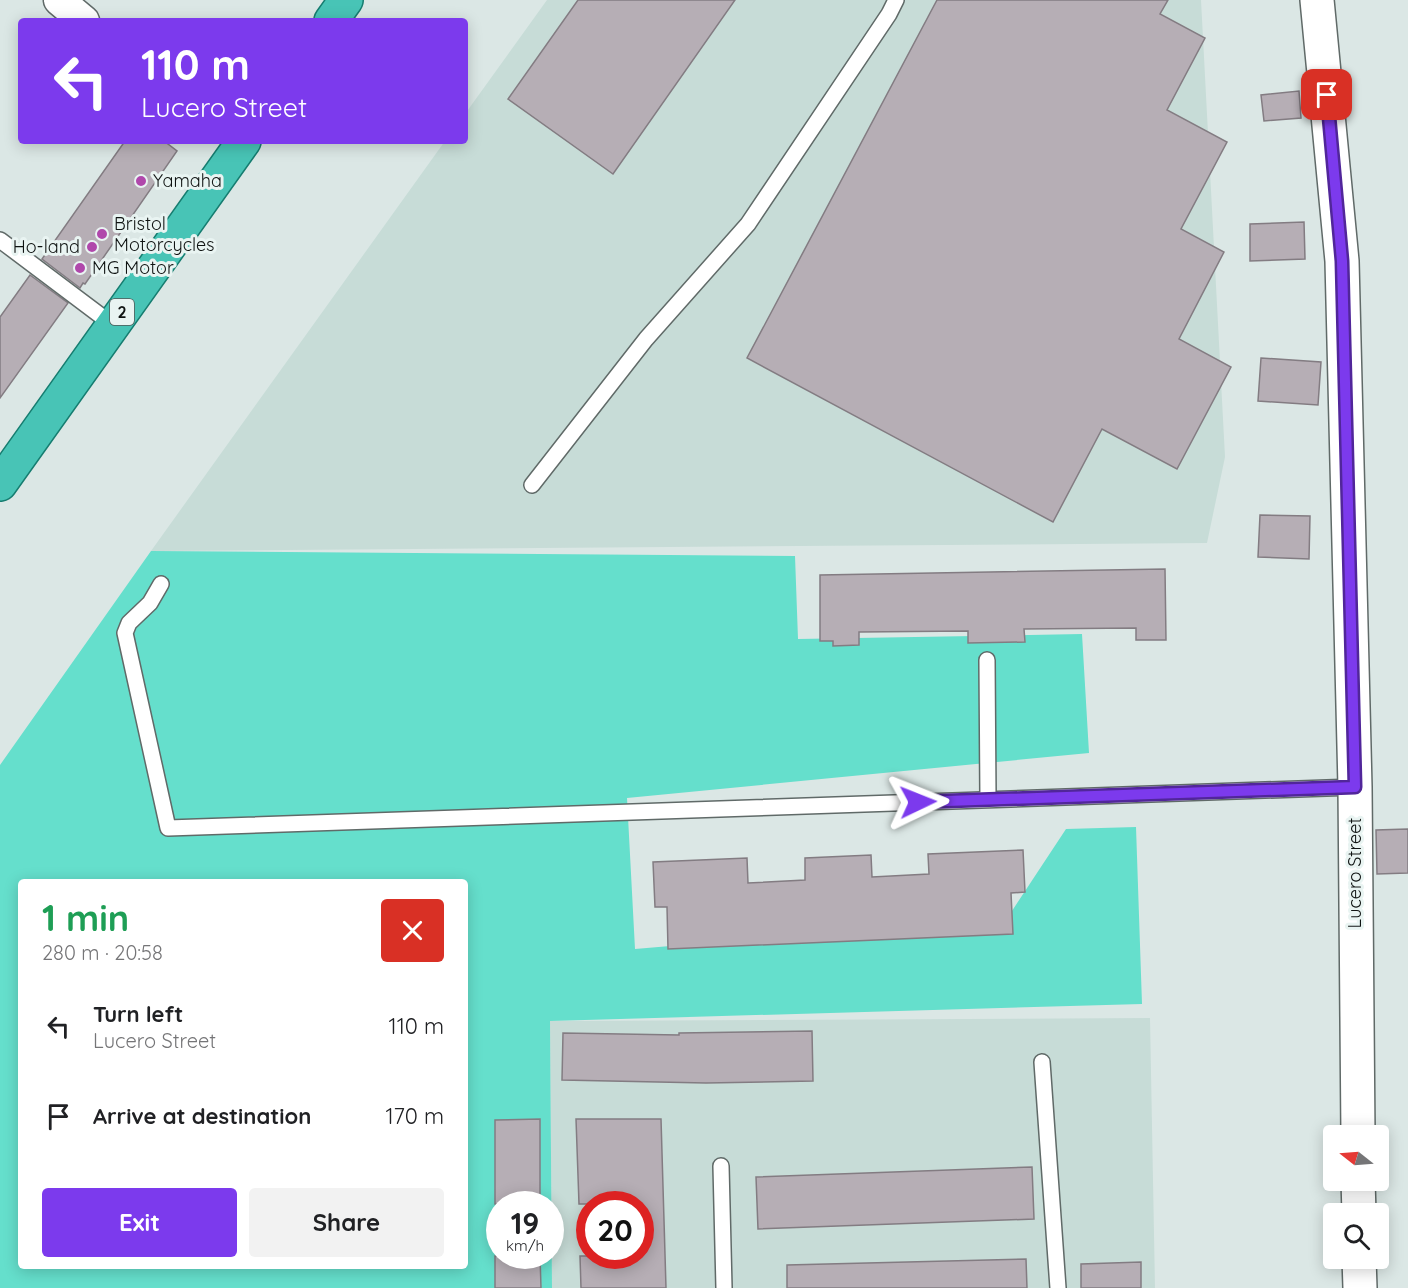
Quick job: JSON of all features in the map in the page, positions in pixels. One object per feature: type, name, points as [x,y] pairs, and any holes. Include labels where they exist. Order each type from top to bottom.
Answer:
[{"type":"highway","points":[[333,18],[346,0]]},
{"type":"highway","name":"2","points":[[0,484],[113,325],[234,145]]},
{"type":"street","points":[[59,0],[80,18]]},
{"type":"street","name":"Lucero Street","points":[[1317,0],[1342,261],[1355,787],[1358,1125]]},
{"type":"street","points":[[1359,1269],[1360,1288]]},
{"type":"lane","points":[[532,485],[646,339],[748,224],[889,14],[896,0]]},
{"type":"lane","points":[[0,240],[113,325]]},
{"type":"lane","points":[[161,584],[150,603],[129,623],[124,633],[168,828],[1355,787]]},
{"type":"lane","points":[[987,660],[988,799]]},
{"type":"lane","points":[[1042,1062],[1058,1288]]},
{"type":"lane","points":[[721,1166],[724,1288]]},
{"type":"shaded area","points":[[547,0],[1201,0],[1225,457],[1207,543],[151,551],[443,144],[468,144],[468,110]]},
{"type":"shaded area","points":[[1150,1018],[1155,1288],[552,1288],[552,1269],[564,1269],[564,1191],[551,1191],[550,1021]]},
{"type":"green space","points":[[151,551],[795,556],[798,639],[1082,634],[1089,753],[627,798],[635,949],[1008,917],[1066,829],[1136,827],[1142,1004],[550,1021],[551,1191],[486,1191],[486,1269],[552,1269],[552,1288],[0,1288],[0,765]]},
{"type":"building","points":[[578,0],[735,0],[613,174],[508,99]]},
{"type":"building","points":[[937,0],[1168,0],[1160,14],[1205,38],[1167,110],[1227,142],[1181,229],[1224,252],[1179,339],[1231,367],[1177,469],[1102,429],[1053,522],[747,358]]},
{"type":"building","points":[[1299,91],[1301,118],[1264,121],[1261,95]]},
{"type":"building","points":[[123,144],[168,144],[177,151],[80,288],[42,259]]},
{"type":"building","points":[[1304,222],[1305,259],[1250,261],[1250,224]]},
{"type":"building","points":[[30,275],[68,303],[0,398],[0,317]]},
{"type":"building","points":[[1261,358],[1321,362],[1318,405],[1258,401]]},
{"type":"building","points":[[1260,515],[1310,516],[1309,559],[1258,557]]},
{"type":"building","points":[[1165,569],[1166,640],[1136,640],[1136,628],[1024,629],[1025,642],[968,643],[968,631],[859,632],[859,645],[833,646],[833,641],[820,641],[820,575]]},
{"type":"building","points":[[1408,829],[1408,873],[1377,874],[1376,830]]},
{"type":"building","points":[[1023,850],[1025,892],[1011,893],[1013,934],[668,949],[667,907],[655,907],[653,862],[747,858],[748,883],[805,880],[805,858],[871,855],[872,877],[929,874],[928,854]]},
{"type":"building","points":[[812,1031],[813,1081],[706,1083],[562,1080],[563,1033],[679,1035],[679,1033]]},
{"type":"building","points":[[540,1119],[540,1191],[495,1191],[495,1120]]},
{"type":"building","points":[[576,1119],[661,1119],[666,1288],[581,1288],[580,1269],[654,1269],[654,1191],[579,1191]]},
{"type":"building","points":[[1032,1167],[1034,1219],[758,1229],[756,1177]]},
{"type":"building","points":[[1026,1259],[1027,1288],[787,1288],[787,1265]]},
{"type":"building","points":[[1141,1262],[1141,1288],[1081,1288],[1081,1264]]},
{"type":"building","points":[[495,1269],[540,1269],[541,1288],[495,1288]]},
{"type":"place","name":"Yamaha","points":[[141,181]]},
{"type":"place","name":"Bristol Motorcycles","points":[[102,234]]},
{"type":"place","name":"Ho-land","points":[[92,247]]},
{"type":"place","name":"MG Motor","points":[[80,268]]},
{"type":"route","points":[[918,802],[1355,787],[1342,261],[1327,95]]}]
